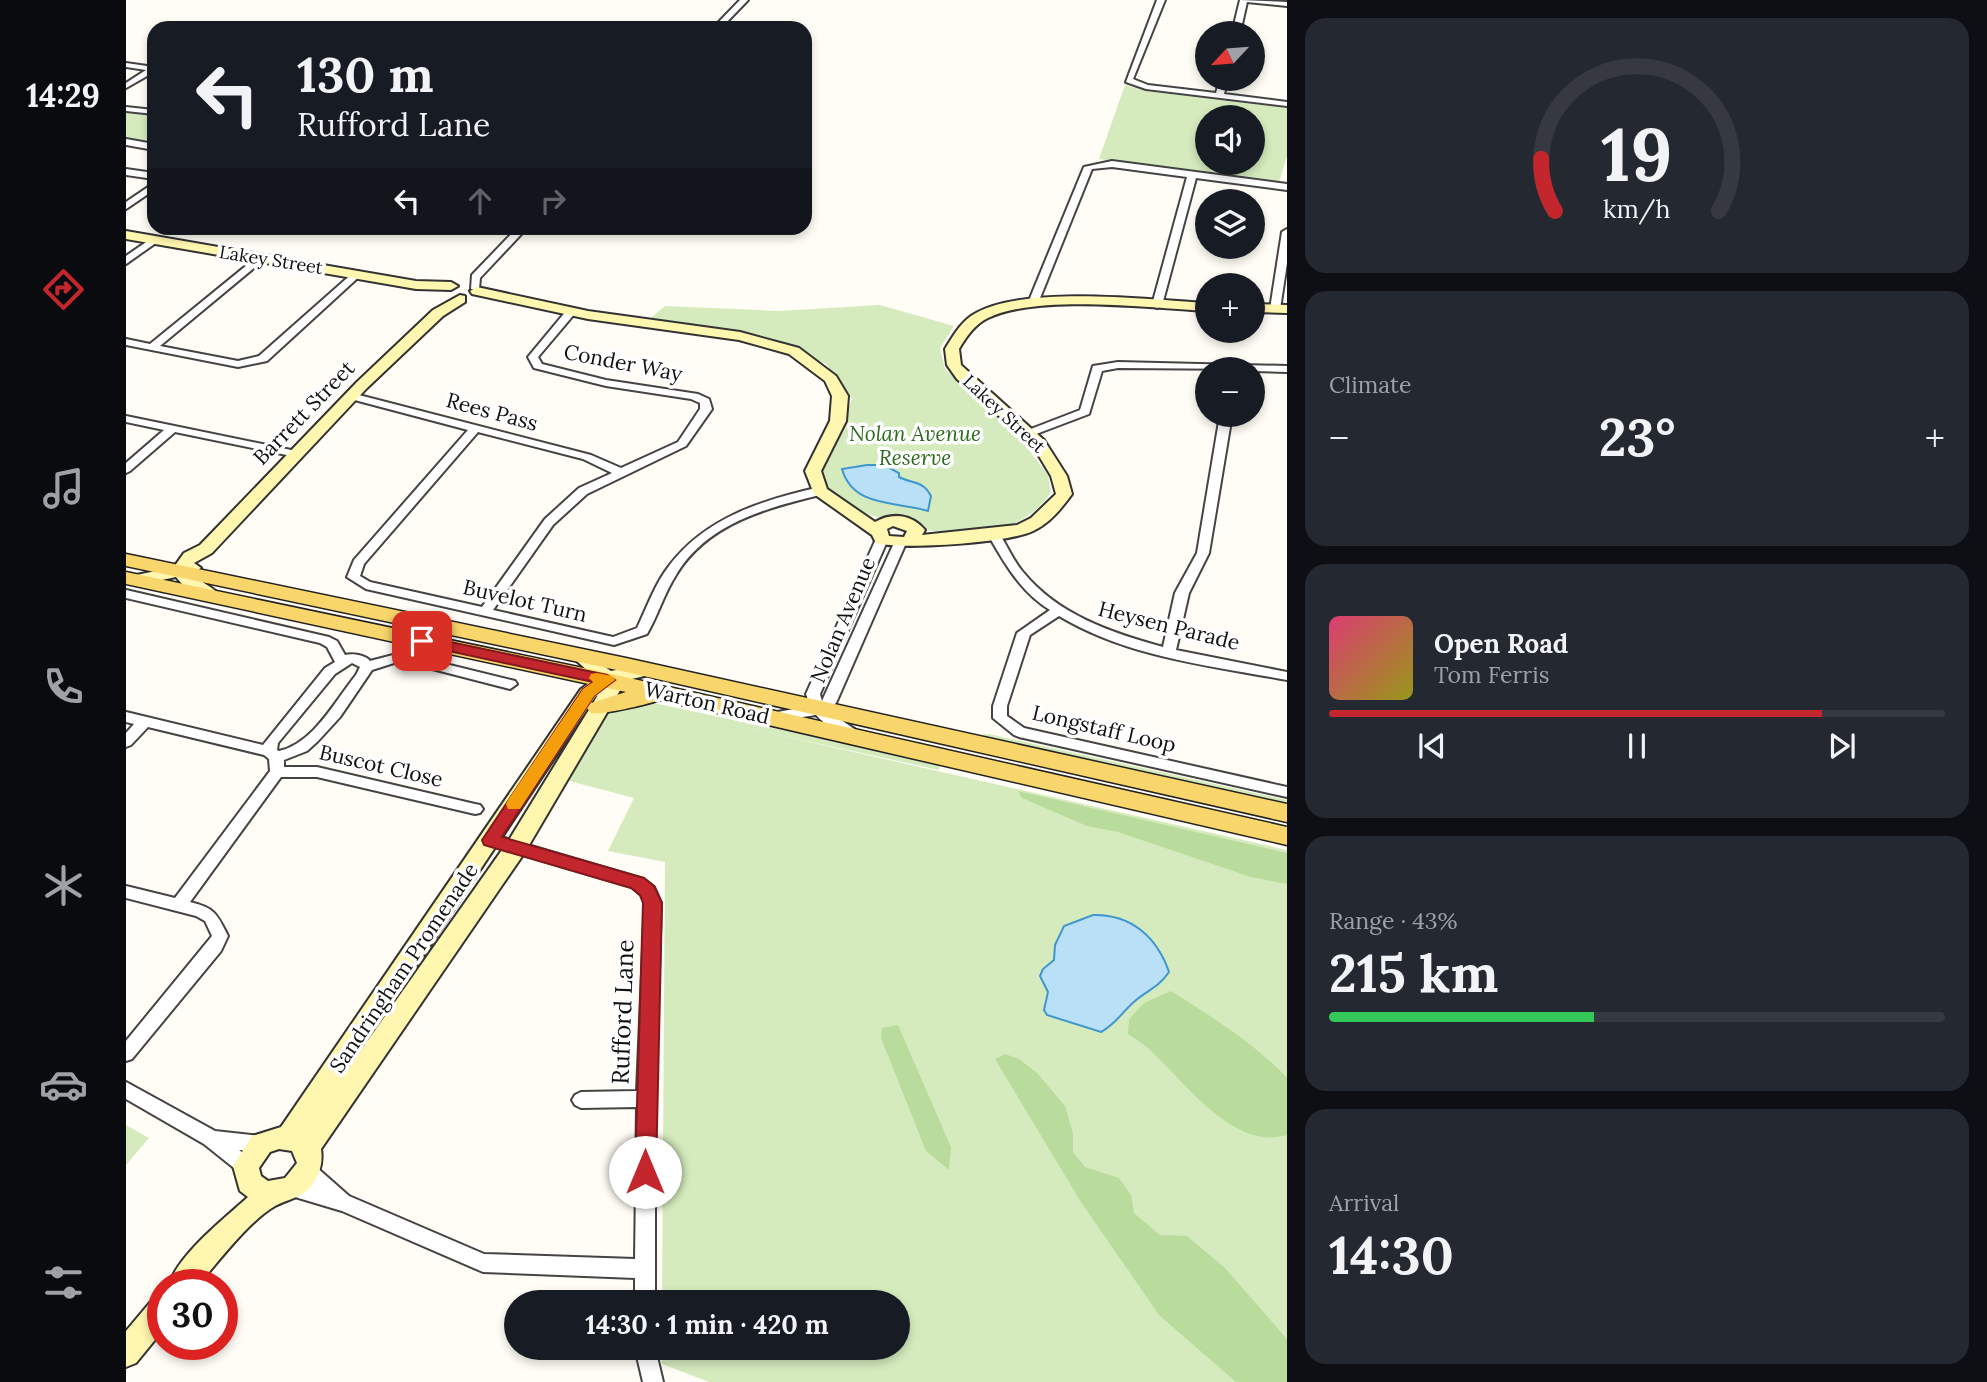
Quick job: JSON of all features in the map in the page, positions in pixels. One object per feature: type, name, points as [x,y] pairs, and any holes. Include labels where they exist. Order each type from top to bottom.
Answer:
[{"type":"main road","name":"Warton Road","points":[[126,559],[646,670],[1287,813]]},
{"type":"main road","points":[[130,584],[211,596],[598,694]]},
{"type":"main road","name":"Warton Road","points":[[598,694],[610,702],[661,693],[1287,836]]},
{"type":"street","points":[[724,21],[744,0]]},
{"type":"street","points":[[1161,0],[1129,80],[1146,86],[1287,104]]},
{"type":"street","points":[[1239,21],[1245,0],[1287,4]]},
{"type":"street","points":[[126,65],[147,68]]},
{"type":"street","points":[[126,86],[147,73]]},
{"type":"street","points":[[1220,95],[1221,91]]},
{"type":"street","points":[[126,108],[147,111]]},
{"type":"street","points":[[126,142],[147,146]]},
{"type":"street","points":[[1033,303],[1088,167],[1112,164],[1287,187]]},
{"type":"street","points":[[126,172],[147,175]]},
{"type":"street","points":[[1157,305],[1192,175]]},
{"type":"street","points":[[126,206],[130,199],[147,190]]},
{"type":"street","points":[[1281,309],[1287,232]]},
{"type":"street","name":"Lakey Street","points":[[126,235],[571,312],[740,336],[794,351],[831,379],[840,396],[838,421],[813,471],[820,491],[883,530],[908,537],[996,538],[1024,530],[1050,515],[1064,494],[1062,478],[1052,461],[1027,434],[962,376],[954,365],[952,349],[983,314],[1008,306],[1033,303],[1195,306]]},
{"type":"street","points":[[460,292],[515,235]]},
{"type":"street","points":[[126,261],[155,240]]},
{"type":"street","points":[[152,347],[261,258]]},
{"type":"street","points":[[126,342],[238,364],[254,362],[263,359],[357,274]]},
{"type":"street","name":"Barrett Street","points":[[130,584],[181,571],[191,555],[206,549],[351,396],[460,292]]},
{"type":"street","name":"Conder Way","points":[[485,612],[549,522],[583,491],[682,444],[707,406],[694,396],[606,383],[538,366],[534,357],[571,312]]},
{"type":"street","points":[[1027,434],[1085,411],[1097,368],[1118,365],[1195,368]]},
{"type":"street","points":[[1265,369],[1287,369]]},
{"type":"street","name":"Rees Pass","points":[[351,396],[410,409],[474,430],[587,457],[620,472]]},
{"type":"street","points":[[126,419],[296,454]]},
{"type":"street","points":[[1169,650],[1182,593],[1203,553],[1224,427]]},
{"type":"street","points":[[126,469],[172,429]]},
{"type":"street","name":"Buvelot Turn","points":[[474,430],[358,563],[353,577],[366,585],[614,641],[642,631],[674,568],[714,528],[764,503],[820,491]]},
{"type":"street","name":"Nolan Avenue","points":[[870,741],[830,721],[818,708],[814,692],[883,530]]},
{"type":"street","name":"Nolan Avenue","points":[[765,717],[794,716],[829,703],[908,537]]},
{"type":"street","name":"Heysen Parade","points":[[996,538],[1013,571],[1028,590],[1056,612],[1091,629],[1169,650],[1287,676]]},
{"type":"street","points":[[181,571],[193,586],[211,596]]},
{"type":"street","points":[[130,584],[324,640],[332,644],[341,662]]},
{"type":"street","name":"Longstaff Loop","points":[[1056,612],[1024,634],[1000,706],[1000,718],[1004,723],[1019,732],[1287,792]]},
{"type":"street","points":[[580,656],[598,694],[623,673],[646,670]]},
{"type":"street","points":[[274,760],[271,742],[341,662],[357,658],[367,667]]},
{"type":"street","points":[[180,904],[274,760],[305,747],[367,667],[393,659],[409,659],[510,684]]},
{"type":"street","name":"Sandringham Promenade","points":[[280,1170],[491,840],[598,694]]},
{"type":"street","name":"Sandringham Promenade","points":[[195,1269],[280,1170],[517,846],[598,694]]},
{"type":"street","name":"Buscot Close","points":[[126,717],[317,772],[475,809]]},
{"type":"street","points":[[126,742],[145,722]]},
{"type":"street","name":"Rufford Lane","points":[[491,840],[637,883],[648,891],[653,903],[646,1099],[645,1290]]},
{"type":"street","points":[[126,892],[180,904],[211,917],[220,936],[215,946],[126,1054]]},
{"type":"street","points":[[126,1090],[211,1138],[345,1203],[483,1263],[645,1269]]},
{"type":"street","points":[[581,1100],[646,1099]]},
{"type":"street","points":[[211,1138],[244,1145],[261,1144],[280,1170]]},
{"type":"street","points":[[126,1353],[147,1327]]},
{"type":"street","points":[[648,1360],[653,1382]]},
{"type":"green space","points":[[1125,85],[1146,91],[1262,105],[1195,105],[1195,171],[1099,159]]},
{"type":"green space","points":[[1265,105],[1287,108],[1287,156],[1279,182],[1224,175],[1265,175]]},
{"type":"green space","points":[[126,112],[147,115],[147,143],[126,140]]},
{"type":"green space","name":"Nolan Avenue Reserve","points":[[880,305],[954,326],[940,348],[945,369],[1016,433],[1048,475],[1051,493],[1029,515],[1010,526],[989,533],[963,534],[904,525],[847,505],[833,495],[821,474],[852,399],[826,364],[766,337],[648,320],[665,306],[779,311]]},
{"type":"green space","points":[[649,702],[940,764],[939,770],[725,723],[1287,850],[1287,1382],[709,1382],[662,1364],[662,1360],[910,1360],[910,1290],[662,1290],[665,862],[608,851],[634,798],[562,779],[605,712]]},
{"type":"green space","points":[[989,734],[1287,800],[1287,809],[974,736]]},
{"type":"green space","points":[[1018,791],[1287,853],[1287,884],[1251,877],[1118,832],[1087,826],[1022,798]]},
{"type":"green space","points":[[1171,991],[1217,1020],[1287,1078],[1287,1135],[1268,1137],[1231,1125],[1213,1112],[1148,1048],[1128,1034],[1129,1019],[1144,1003]]},
{"type":"green space","points":[[898,1025],[951,1147],[949,1170],[926,1151],[881,1038],[882,1028]]},
{"type":"green space","points":[[1005,1054],[1019,1059],[1037,1073],[1065,1106],[1073,1133],[1073,1152],[1085,1167],[1119,1178],[1131,1195],[1134,1213],[1160,1235],[1187,1236],[1225,1268],[1287,1339],[1287,1382],[1236,1382],[1159,1315],[1081,1202],[995,1059]]},
{"type":"green space","points":[[126,1125],[149,1138],[126,1165]]},
{"type":"water","points":[[884,465],[899,473],[899,477],[924,487],[931,496],[928,511],[877,501],[856,491],[842,469]]},
{"type":"water","points":[[1093,915],[1119,919],[1141,930],[1157,948],[1169,972],[1101,1032],[1047,1015],[1044,1010],[1048,992],[1040,976],[1043,969],[1054,960],[1055,945],[1064,926]]},
{"type":"slow traffic","points":[[514,804],[588,692],[607,680],[597,678]]},
{"type":"route","points":[[422,641],[607,680],[588,692],[491,840],[637,883],[648,891],[653,903],[645,1172]]}]
